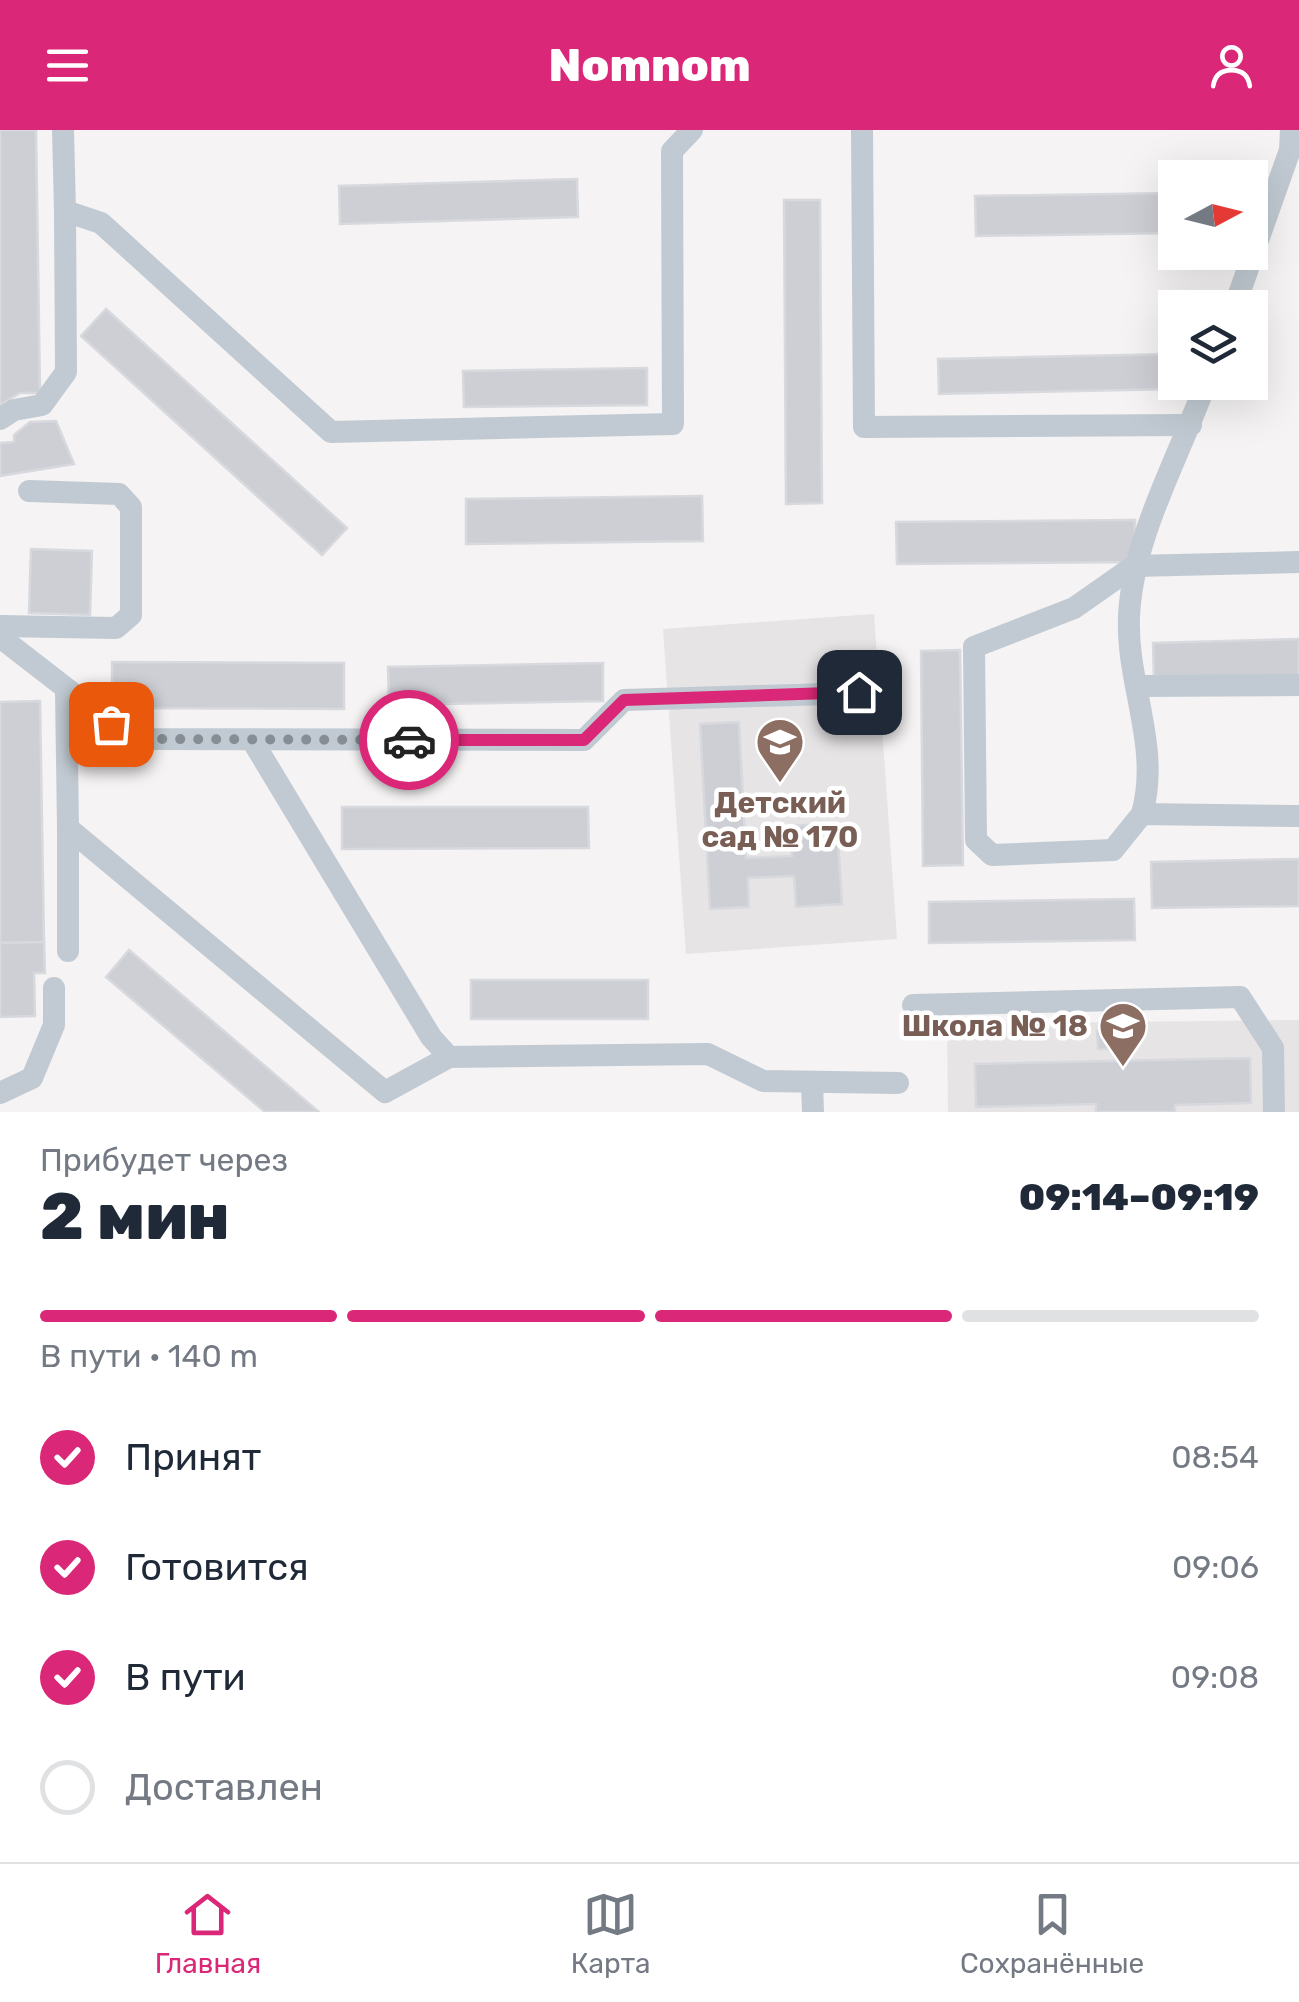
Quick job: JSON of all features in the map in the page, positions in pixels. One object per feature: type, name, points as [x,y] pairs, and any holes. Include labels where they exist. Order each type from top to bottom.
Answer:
[{"type":"lane","points":[[0,419],[14,410],[42,405],[66,372],[63,130]]},
{"type":"lane","points":[[64,211],[101,223],[331,432],[674,424],[672,151],[692,130]]},
{"type":"lane","points":[[862,130],[864,427],[1191,425]]},
{"type":"lane","points":[[1241,290],[1280,182],[1290,150],[1291,130]]},
{"type":"lane","points":[[1280,182],[1299,196]]},
{"type":"lane","points":[[1200,400],[1134,566],[1129,620],[1149,748],[1150,788],[1142,814],[1113,850],[992,854],[976,840],[974,648],[1074,608],[1134,566],[1299,562]]},
{"type":"lane","points":[[0,626],[116,628],[131,615],[132,507],[119,494],[29,491]]},
{"type":"lane","points":[[0,637],[111,724],[150,739],[584,740],[624,700],[859,692]]},
{"type":"lane","points":[[1138,686],[1299,684]]},
{"type":"lane","points":[[66,689],[68,951]]},
{"type":"lane","points":[[252,740],[431,1037],[449,1057]]},
{"type":"lane","points":[[1142,814],[1299,816]]},
{"type":"lane","points":[[68,828],[384,1092],[449,1057],[708,1054],[764,1081],[898,1083]]},
{"type":"lane","points":[[0,1092],[32,1078],[54,1024],[54,988]]},
{"type":"lane","points":[[914,1006],[1240,998],[1273,1048],[1274,1112]]},
{"type":"lane","points":[[812,1082],[813,1112]]},
{"type":"shaded area","name":"Детский сад № 170","points":[[874,614],[897,939],[686,954],[663,629]]},
{"type":"shaded area","name":"Школа № 18","points":[[1299,1020],[1299,1112],[948,1112],[947,1024]]},
{"type":"building","points":[[0,130],[36,130],[40,393],[20,393],[0,405]]},
{"type":"building","points":[[577,179],[578,217],[340,224],[339,186]]},
{"type":"building","points":[[1158,193],[1158,233],[976,236],[975,196]]},
{"type":"building","points":[[784,200],[820,200],[822,503],[786,504]]},
{"type":"building","points":[[106,309],[347,528],[322,555],[81,336]]},
{"type":"building","points":[[1158,354],[1158,389],[939,394],[938,359]]},
{"type":"building","points":[[647,368],[647,405],[464,407],[463,371]]},
{"type":"building","points":[[56,421],[74,464],[0,476],[0,443],[14,442],[14,435],[30,422]]},
{"type":"building","points":[[702,496],[703,541],[466,544],[466,499]]},
{"type":"building","points":[[1135,520],[1135,562],[897,564],[896,522]]},
{"type":"building","points":[[31,549],[92,551],[90,615],[29,613]]},
{"type":"building","points":[[1299,639],[1299,676],[1154,680],[1153,643]]},
{"type":"building","points":[[960,650],[963,865],[923,866],[921,651]]},
{"type":"building","points":[[112,662],[344,663],[344,709],[112,708]]},
{"type":"building","points":[[603,663],[603,701],[389,705],[388,667]]},
{"type":"building","points":[[40,701],[44,942],[0,943],[0,702]]},
{"type":"building","points":[[739,722],[746,858],[792,856],[791,826],[837,823],[842,904],[796,907],[794,876],[748,878],[749,907],[710,909],[700,724]]},
{"type":"building","points":[[342,807],[588,807],[589,848],[342,849]]},
{"type":"building","points":[[1299,859],[1299,906],[1152,908],[1151,862]]},
{"type":"building","points":[[1134,899],[1135,940],[929,943],[929,902]]},
{"type":"building","points":[[44,942],[45,973],[34,973],[35,1016],[0,1017],[0,943]]},
{"type":"building","points":[[129,950],[319,1112],[265,1112],[106,977]]},
{"type":"building","points":[[471,980],[648,980],[648,1019],[471,1019]]},
{"type":"building","points":[[1097,1031],[1117,1031],[1118,1049],[1098,1049]]},
{"type":"building","points":[[1250,1058],[1251,1103],[1175,1105],[1175,1112],[1096,1112],[1096,1104],[976,1107],[975,1064]]},
{"type":"way so far","points":[[111,724],[150,739],[409,740]]},
{"type":"place","name":"Детский сад № 170","points":[[780,784]]},
{"type":"place","name":"Школа № 18","points":[[1123,1068]]},
{"type":"route","points":[[409,740],[584,740],[624,700],[859,692]]}]
